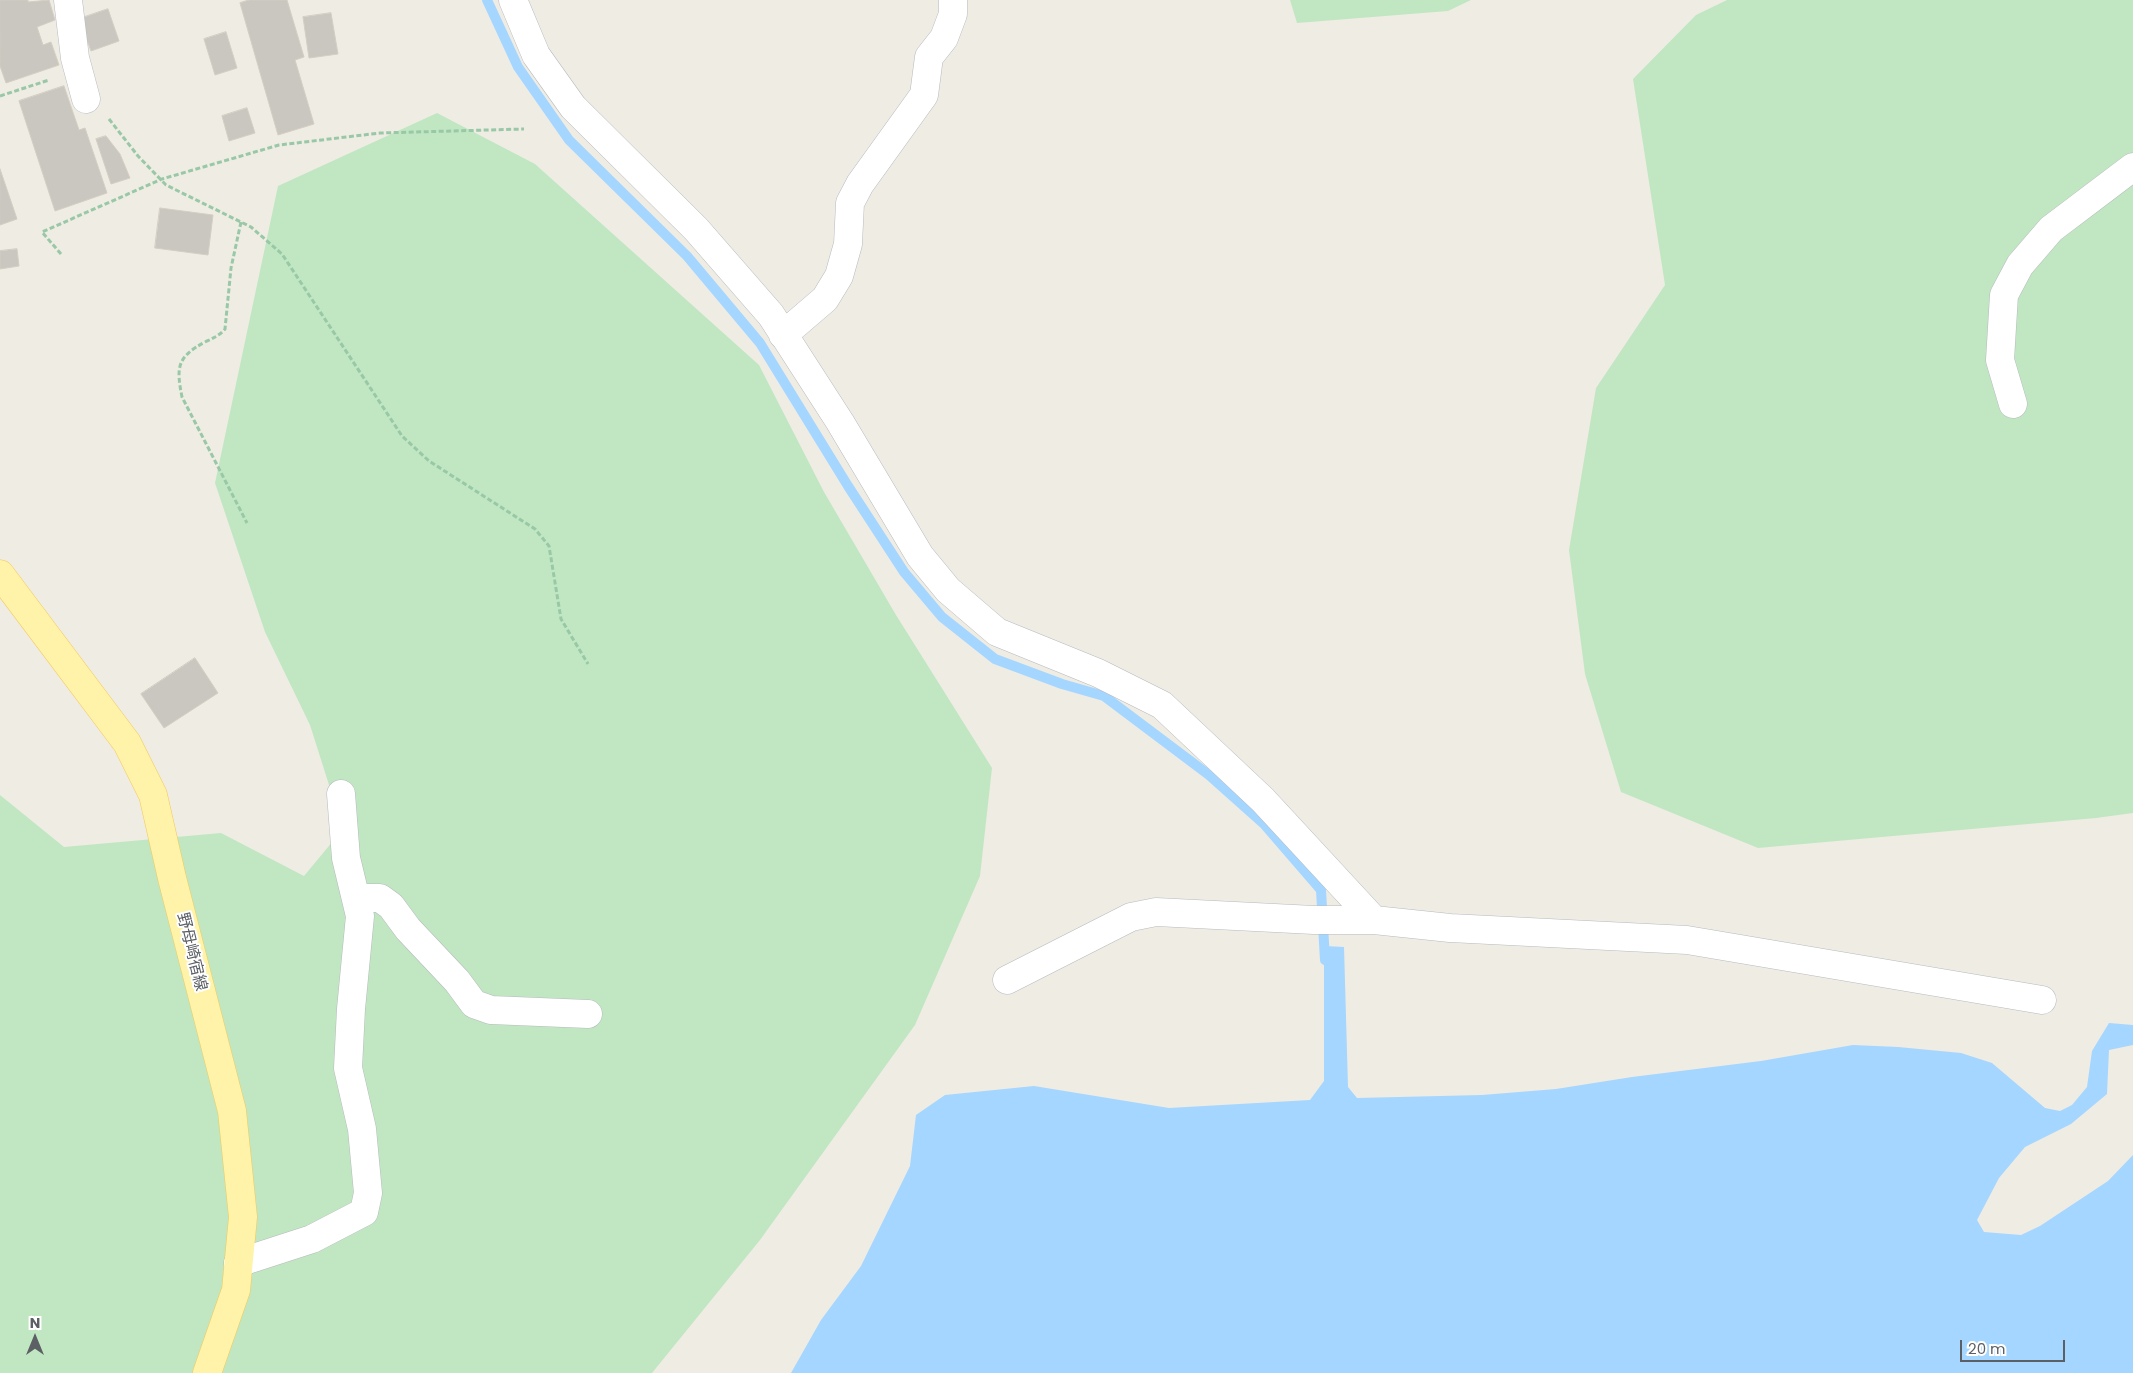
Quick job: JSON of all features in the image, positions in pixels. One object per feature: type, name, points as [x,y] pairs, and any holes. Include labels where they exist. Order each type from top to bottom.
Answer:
[{"type":"main road","name":"野母崎宿線","points":[[0,574],[127,743],[153,796],[232,1110],[243,1218],[237,1276],[207,1373]]},
{"type":"street","points":[[68,0],[75,58],[86,99]]},
{"type":"street","points":[[513,0],[536,55],[573,107],[696,229],[771,315],[840,422],[920,556],[948,590],[997,632],[1098,673],[1162,705],[1263,800],[1374,920]]},
{"type":"street","points":[[783,335],[825,299],[839,276],[848,244],[850,203],[860,184],[924,94],[929,57],[944,38],[953,14],[953,0]]},
{"type":"street","points":[[2014,404],[2000,360],[2004,295],[2020,265],[2051,229],[2133,167]]},
{"type":"street","points":[[237,1276],[364,1212],[368,1193],[362,1129],[348,1068],[351,1009],[360,916],[346,858],[341,794]]},
{"type":"street","points":[[356,898],[380,898],[391,906],[408,929],[457,982],[474,1004],[491,1010],[588,1014]]},
{"type":"street","points":[[1007,980],[1131,917],[1156,912],[1314,920],[1374,920],[1450,928],[1687,940],[2042,1000]]},
{"type":"path","points":[[0,96],[78,70]]},
{"type":"path","points":[[108,118],[138,156],[166,185],[251,227],[282,254],[402,436],[429,461],[535,529],[549,546],[561,619],[588,664]]},
{"type":"path","points":[[61,254],[42,232],[162,179],[279,145],[380,134],[524,129]]},
{"type":"path","points":[[241,222],[231,268],[225,329],[220,335],[196,347],[185,356],[179,366],[178,378],[182,397],[248,523]]},
{"type":"green space","points":[[1290,0],[1471,0],[1448,11],[1297,23]]},
{"type":"green space","points":[[1727,0],[2133,0],[2133,813],[2096,818],[1758,848],[1621,792],[1585,674],[1569,550],[1596,388],[1665,285],[1633,79],[1696,15]]},
{"type":"green space","points":[[437,113],[535,164],[759,365],[824,492],[896,615],[992,768],[980,876],[915,1025],[760,1240],[652,1373],[0,1373],[0,795],[64,847],[221,833],[304,876],[343,829],[310,725],[265,632],[215,483],[278,186]]},
{"type":"water","points":[[1324,946],[1344,947],[1348,1087],[1357,1098],[1482,1095],[1556,1089],[1632,1077],[1761,1061],[1853,1045],[1961,1053],[1992,1063],[2045,1108],[2060,1111],[2072,1105],[2087,1087],[2092,1051],[2109,1023],[2133,1025],[2133,1045],[2109,1050],[2107,1094],[2071,1124],[2025,1147],[1999,1178],[1977,1220],[1984,1232],[2021,1235],[2040,1226],[2108,1181],[2133,1155],[2133,1373],[791,1373],[821,1320],[861,1266],[910,1166],[916,1115],[945,1095],[1034,1086],[1169,1108],[1310,1100],[1324,1081]]},
{"type":"building","points":[[0,0],[28,0],[28,2],[49,0],[55,20],[37,27],[43,45],[51,42],[59,65],[6,83],[0,66]]},
{"type":"building","points":[[249,0],[287,0],[304,57],[295,60],[314,124],[278,135],[240,3]]},
{"type":"building","points":[[108,9],[119,41],[91,51],[79,19]]},
{"type":"building","points":[[331,13],[338,54],[309,58],[303,17]]},
{"type":"building","points":[[226,32],[237,68],[215,75],[204,39]]},
{"type":"building","points":[[64,86],[79,130],[85,128],[107,193],[55,211],[19,101]]},
{"type":"building","points":[[247,108],[255,133],[229,141],[222,116]]},
{"type":"building","points":[[106,136],[120,154],[130,178],[111,184],[96,139]]},
{"type":"building","points":[[0,169],[17,219],[0,225]]},
{"type":"building","points":[[160,208],[213,215],[208,255],[155,248]]},
{"type":"building","points":[[17,249],[19,266],[0,269],[0,251]]},
{"type":"building","points":[[195,658],[218,693],[164,728],[141,694]]},
{"type":"waterway","points":[[487,0],[518,67],[569,140],[687,256],[760,343],[848,486],[904,572],[942,617],[995,659],[1062,684],[1104,696],[1209,775],[1264,824],[1321,890],[1325,960]]}]
